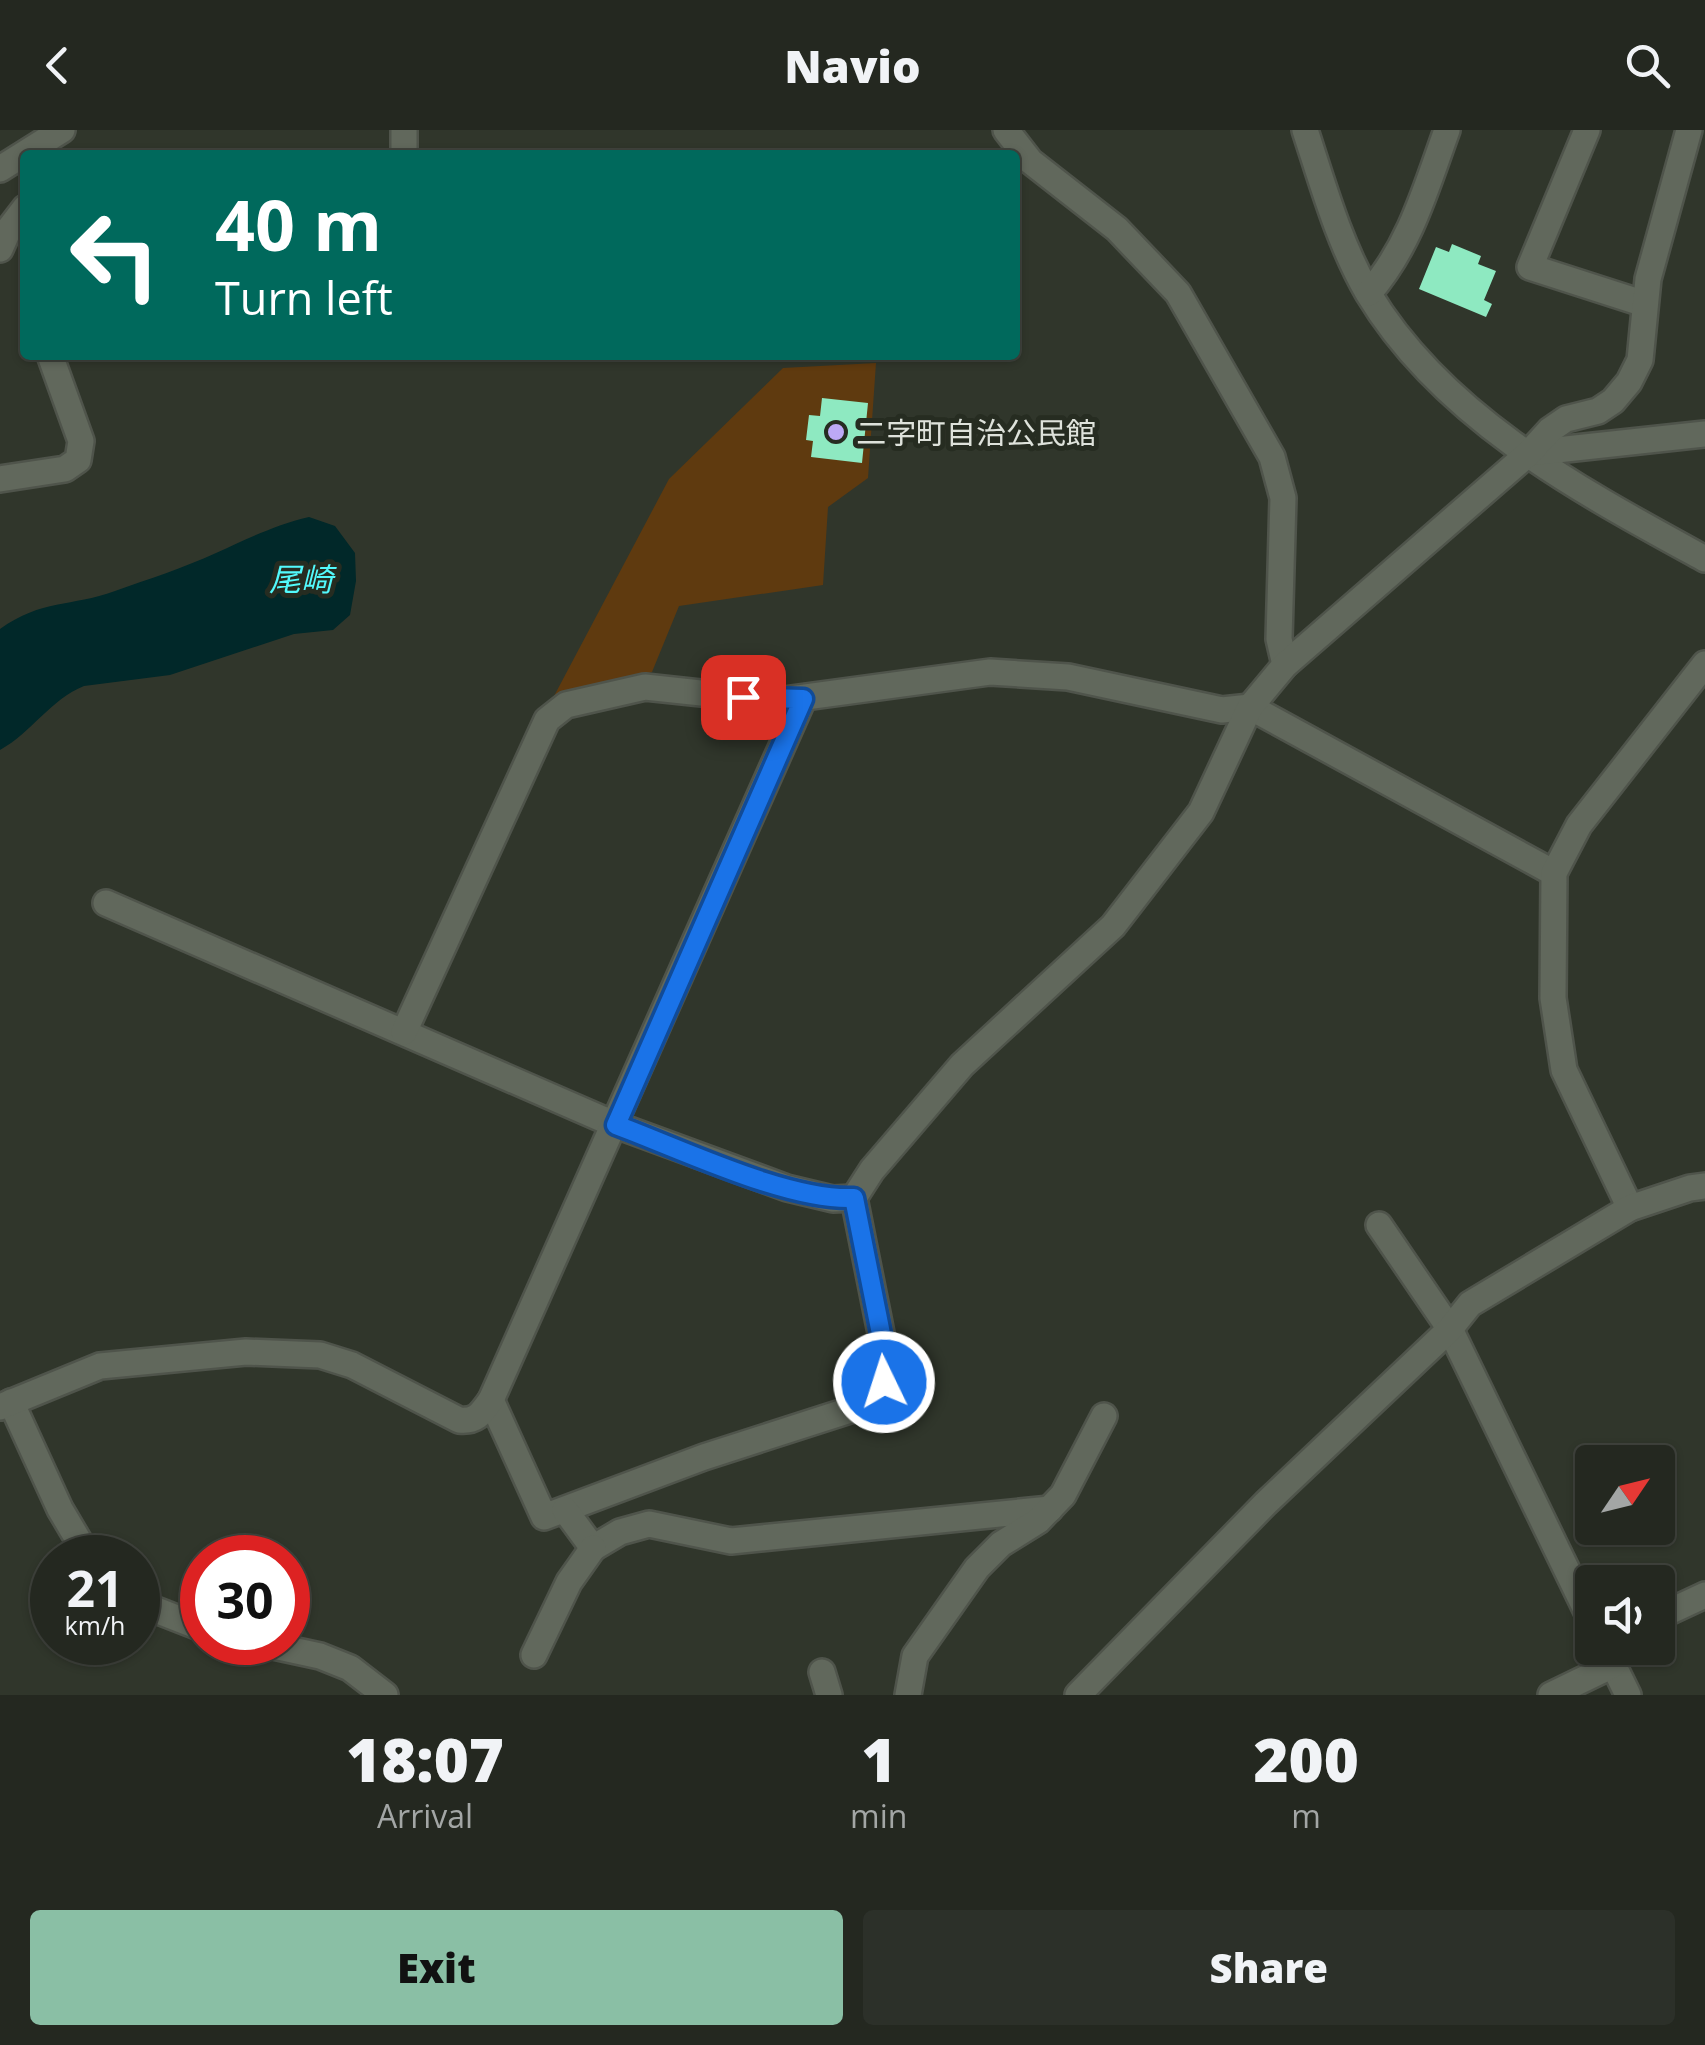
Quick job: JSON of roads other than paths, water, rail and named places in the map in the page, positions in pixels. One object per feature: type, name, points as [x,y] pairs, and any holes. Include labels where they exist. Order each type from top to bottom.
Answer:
[{"type":"street","points":[[31,150],[64,130]]},
{"type":"street","points":[[1006,130],[1030,161],[1116,229],[1178,294],[1272,457],[1283,498],[1279,639],[1285,665]]},
{"type":"street","points":[[1305,130],[1342,241],[1369,294],[1414,357],[1461,402],[1528,453],[1620,512],[1705,558]]},
{"type":"street","points":[[1369,294],[1386,273],[1413,224],[1447,130]]},
{"type":"street","points":[[1587,130],[1530,267],[1645,304]]},
{"type":"street","points":[[491,1400],[544,1517],[850,1410],[871,1398],[884,1382],[887,1364],[854,1198],[872,1170],[962,1065],[1113,926],[1201,812],[1250,708],[1285,665],[1550,430],[1566,420],[1598,411],[1629,382],[1640,360],[1648,279],[1689,130]]},
{"type":"street","points":[[0,248],[20,215]]},
{"type":"street","points":[[0,479],[65,469],[78,460],[80,441],[52,360]]},
{"type":"street","points":[[1528,453],[1705,434]]},
{"type":"street","points":[[1630,1208],[1564,1070],[1554,998],[1554,872],[1579,825],[1705,664]]},
{"type":"street","points":[[404,1032],[547,720],[566,705],[644,687],[776,701],[990,672],[1068,677],[1222,710],[1250,708],[1554,872]]},
{"type":"street","points":[[75,1535],[6,1404],[100,1366],[246,1352],[320,1355],[352,1365],[459,1420],[470,1421],[479,1416],[491,1400],[616,1125],[803,699]]},
{"type":"street","points":[[106,903],[616,1125],[787,1188],[833,1199],[854,1198]]},
{"type":"street","points":[[1078,1695],[1266,1503],[1450,1329],[1470,1304],[1630,1208],[1705,1186]]},
{"type":"street","points":[[1380,1225],[1450,1329],[1575,1587]]},
{"type":"street","points":[[908,1695],[915,1656],[977,1568],[1002,1544],[1038,1521],[1063,1495],[1104,1416]]},
{"type":"street","points":[[534,1655],[569,1582],[593,1548],[620,1532],[650,1524],[731,1541],[1050,1509]]},
{"type":"street","points":[[564,1510],[593,1548]]},
{"type":"street","points":[[1675,1609],[1705,1594]]},
{"type":"street","points":[[310,1654],[350,1668],[385,1695]]},
{"type":"street","points":[[1551,1695],[1596,1665]]},
{"type":"street","points":[[1613,1665],[1628,1695]]},
{"type":"water","name":"尾崎","points":[[309,517],[335,526],[355,553],[356,581],[350,615],[333,630],[294,634],[170,675],[84,686],[61,699],[0,750],[0,629],[43,608],[115,591]]},
{"type":"place","name":"二字町自治公民館","points":[[836,432]]}]
